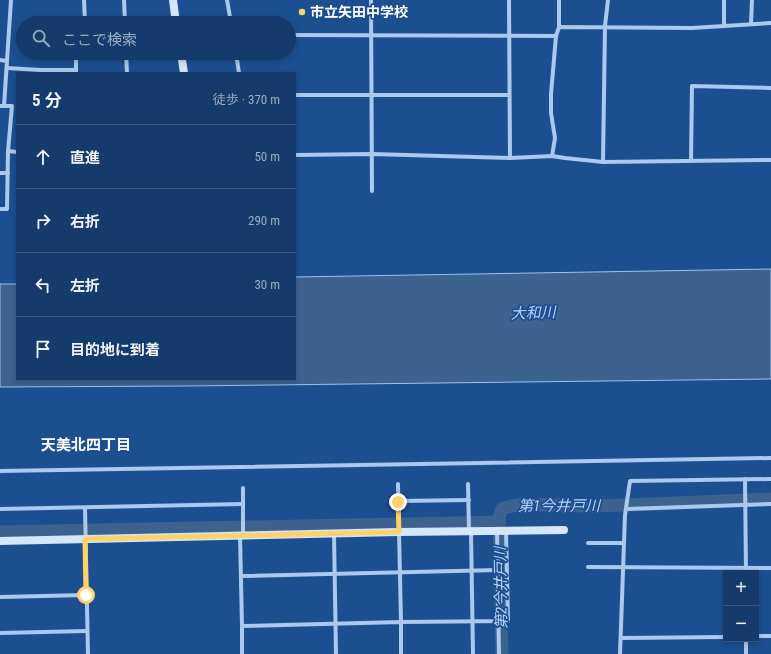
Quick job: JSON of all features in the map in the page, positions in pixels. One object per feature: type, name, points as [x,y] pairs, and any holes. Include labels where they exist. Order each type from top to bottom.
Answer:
[{"type":"street","points":[[0,209],[7,209],[8,151],[15,114],[12,106],[2,106],[7,68],[11,0]]},
{"type":"street","points":[[84,0],[85,16]]},
{"type":"street","points":[[124,0],[125,16]]},
{"type":"street","points":[[173,0],[175,16]]},
{"type":"street","points":[[227,0],[230,16]]},
{"type":"street","points":[[371,0],[372,191]]},
{"type":"street","points":[[509,0],[510,158]]},
{"type":"street","points":[[552,156],[555,138],[552,113],[552,94],[556,36],[559,27],[559,0]]},
{"type":"street","points":[[603,162],[605,26],[608,0]]},
{"type":"street","points":[[724,0],[724,26]]},
{"type":"street","points":[[751,24],[752,0]]},
{"type":"street","points":[[559,27],[605,26],[692,28],[771,23]]},
{"type":"street","points":[[296,35],[556,36]]},
{"type":"street","points":[[0,60],[7,61]]},
{"type":"street","points":[[7,68],[76,71],[76,60]]},
{"type":"street","points":[[126,60],[127,72]]},
{"type":"street","points":[[182,60],[184,72]]},
{"type":"street","points":[[237,60],[239,72]]},
{"type":"street","points":[[691,161],[692,86],[771,88]]},
{"type":"street","points":[[296,95],[509,94]]},
{"type":"street","points":[[8,151],[16,152]]},
{"type":"street","points":[[296,155],[372,154],[510,158],[552,156],[603,162],[771,160]]},
{"type":"street","points":[[0,173],[8,173]]},
{"type":"street","points":[[0,471],[771,458]]},
{"type":"street","points":[[620,654],[624,543],[626,509],[630,481],[771,479]]},
{"type":"street","points":[[745,480],[746,570]]},
{"type":"street","points":[[398,484],[401,654]]},
{"type":"street","points":[[468,484],[473,654]]},
{"type":"street","points":[[242,654],[241,576],[243,488]]},
{"type":"street","points":[[398,501],[469,500]]},
{"type":"street","points":[[626,509],[771,504]]},
{"type":"street","points":[[0,509],[243,505]]},
{"type":"street","points":[[84,508],[88,654]]},
{"type":"street","points":[[0,541],[85,538],[564,530]]},
{"type":"street","points":[[499,654],[498,570],[502,531]]},
{"type":"street","points":[[242,626],[508,621],[502,531]]},
{"type":"street","points":[[334,534],[336,654]]},
{"type":"street","points":[[588,543],[624,543]]},
{"type":"street","points":[[588,567],[723,570]]},
{"type":"street","points":[[754,570],[771,568]]},
{"type":"street","points":[[241,576],[498,570]]},
{"type":"street","points":[[0,597],[86,595]]},
{"type":"street","points":[[0,633],[87,631]]},
{"type":"street","points":[[759,636],[771,636]]},
{"type":"street","points":[[621,638],[723,637]]},
{"type":"street","points":[[746,642],[746,654]]},
{"type":"water","name":"大和川","points":[[771,269],[771,379],[0,387],[0,284],[16,284],[16,380],[296,380],[296,277]]},
{"type":"waterway","name":"第1今井戸川","points":[[502,654],[499,522],[502,509],[518,505],[541,504],[607,506],[771,499]]},
{"type":"waterway","name":"第1今井戸川","points":[[0,532],[499,522]]},
{"type":"place","name":"市立矢田中学校","points":[[302,12]]},
{"type":"district","name":"天美北四丁目","points":[[86,445]]},
{"type":"route","points":[[86,595],[85,539],[399,532],[398,502]]},
{"type":"water label","name":"第2今井戸川","points":[[501,588]]}]
